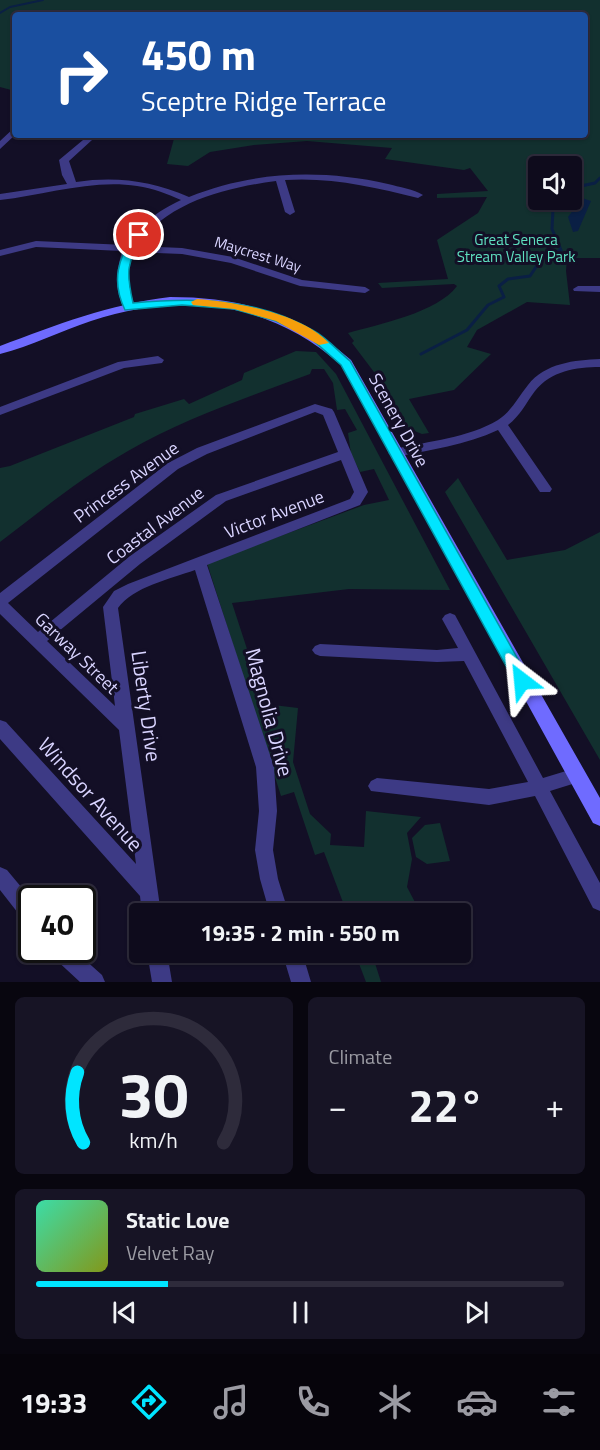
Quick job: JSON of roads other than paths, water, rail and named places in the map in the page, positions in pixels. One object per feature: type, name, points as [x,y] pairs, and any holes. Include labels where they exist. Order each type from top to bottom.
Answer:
[{"type":"street","points":[[0,146],[12,133]]},
{"type":"street","points":[[73,186],[67,175],[64,160],[89,138]]},
{"type":"street","points":[[279,177],[290,212]]},
{"type":"street","points":[[129,307],[121,275],[125,256],[153,221],[189,200],[232,185],[279,177],[349,179],[418,195]]},
{"type":"street","points":[[0,197],[108,180],[142,182],[164,188],[189,200]]},
{"type":"street","name":"Maycrest Way","points":[[0,253],[36,244],[206,254],[300,283],[365,290]]},
{"type":"street","points":[[579,289],[600,289]]},
{"type":"street","name":"Scenery Drive","points":[[0,350],[129,307],[182,302],[235,305],[280,318],[312,334],[346,363],[600,817]]},
{"type":"street","points":[[0,411],[122,366],[158,360]]},
{"type":"street","points":[[395,453],[459,439],[501,424],[514,413],[534,384],[547,375],[573,365],[600,363]]},
{"type":"street","name":"Princess Avenue","points":[[0,603],[173,466],[244,434],[315,408],[322,408],[328,412],[335,424],[345,454]]},
{"type":"street","points":[[501,424],[545,489]]},
{"type":"street","name":"Victor Avenue","points":[[199,561],[344,507],[359,498],[358,482],[345,454]]},
{"type":"street","name":"Coastal Avenue","points":[[37,641],[135,560],[221,498],[345,454]]},
{"type":"street","name":"Liberty Drive","points":[[150,903],[110,607],[115,599],[126,591],[199,561]]},
{"type":"street","name":"Magnolia Drive","points":[[199,561],[265,767],[268,811],[264,850],[269,879],[277,903]]},
{"type":"street","name":"Garway Street","points":[[0,603],[127,728]]},
{"type":"street","points":[[450,619],[600,902]]},
{"type":"street","points":[[320,650],[437,656],[468,654]]},
{"type":"street","name":"Windsor Avenue","points":[[0,727],[148,891]]},
{"type":"street","points":[[377,786],[484,797],[538,787],[576,776]]},
{"type":"street","points":[[0,876],[18,898]]},
{"type":"street","points":[[74,963],[95,982]]},
{"type":"street","points":[[159,963],[162,982]]},
{"type":"street","points":[[295,963],[301,982]]},
{"type":"water","points":[[582,198],[591,201],[578,231],[573,232],[568,217],[573,210],[582,210]]},
{"type":"waterway","points":[[0,13],[10,7],[43,0]]},
{"type":"waterway","points":[[582,186],[595,183],[600,178]]},
{"type":"waterway","points":[[421,354],[467,330],[488,305],[504,297],[499,286],[508,279],[530,276],[542,258],[561,250],[552,229],[553,210]]},
{"type":"park label","name":"Great Seneca Stream Valley Park","points":[[516,248]]}]
